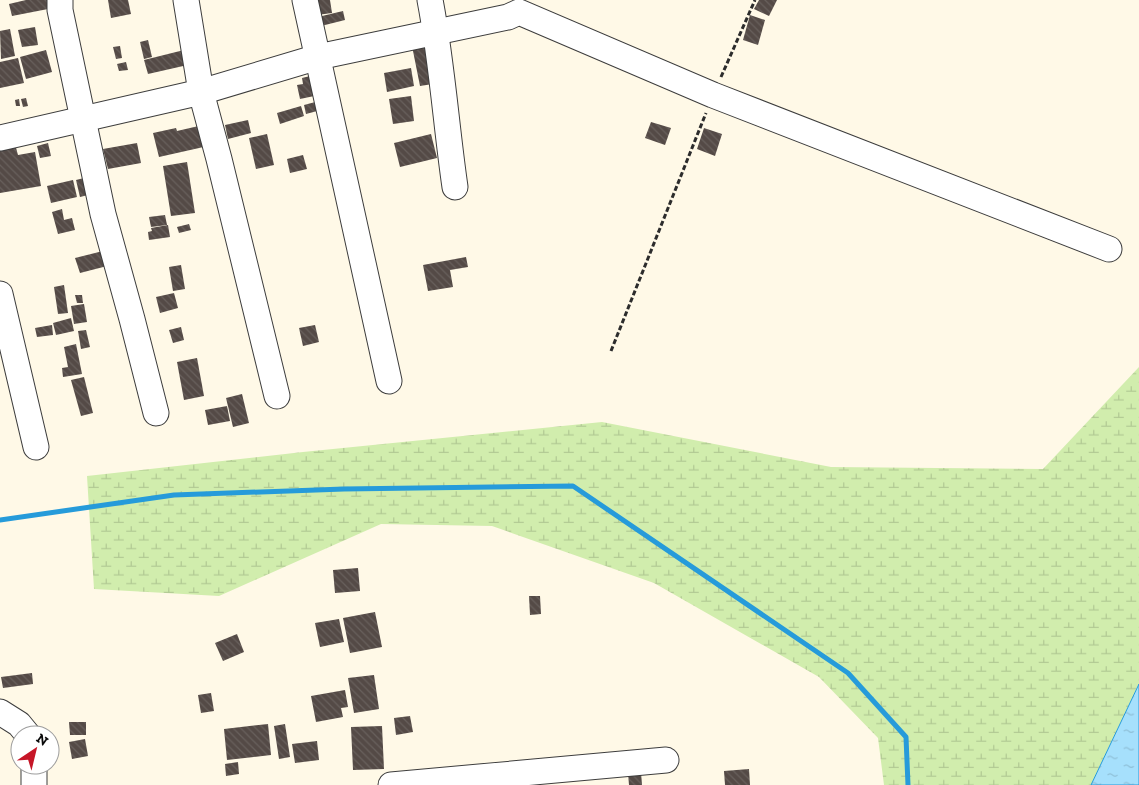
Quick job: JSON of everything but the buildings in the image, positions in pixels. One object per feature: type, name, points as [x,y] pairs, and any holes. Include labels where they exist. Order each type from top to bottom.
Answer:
[{"type":"street","points":[[60,0],[60,10],[103,214],[156,413]]},
{"type":"street","points":[[186,0],[201,92],[277,396]]},
{"type":"street","points":[[305,0],[389,381]]},
{"type":"street","points":[[430,0],[436,31],[455,187]]},
{"type":"street","points":[[0,138],[201,92],[318,57],[436,31],[506,8],[713,95],[1109,249]]},
{"type":"street","points":[[0,294],[36,447]]},
{"type":"street","points":[[0,712],[20,725]]},
{"type":"street","points":[[391,785],[666,760]]},
{"type":"path","points":[[611,351],[713,95],[755,0]]},
{"type":"green space","points":[[1139,367],[1139,684],[1091,785],[884,785],[878,738],[819,677],[654,583],[492,526],[381,524],[219,596],[94,589],[87,476],[602,422],[831,467],[1043,469]]},
{"type":"water","points":[[1139,684],[1139,785],[1091,785]]},
{"type":"waterway","points":[[0,520],[174,495],[344,489],[573,486],[848,673],[906,737],[908,785]]}]
